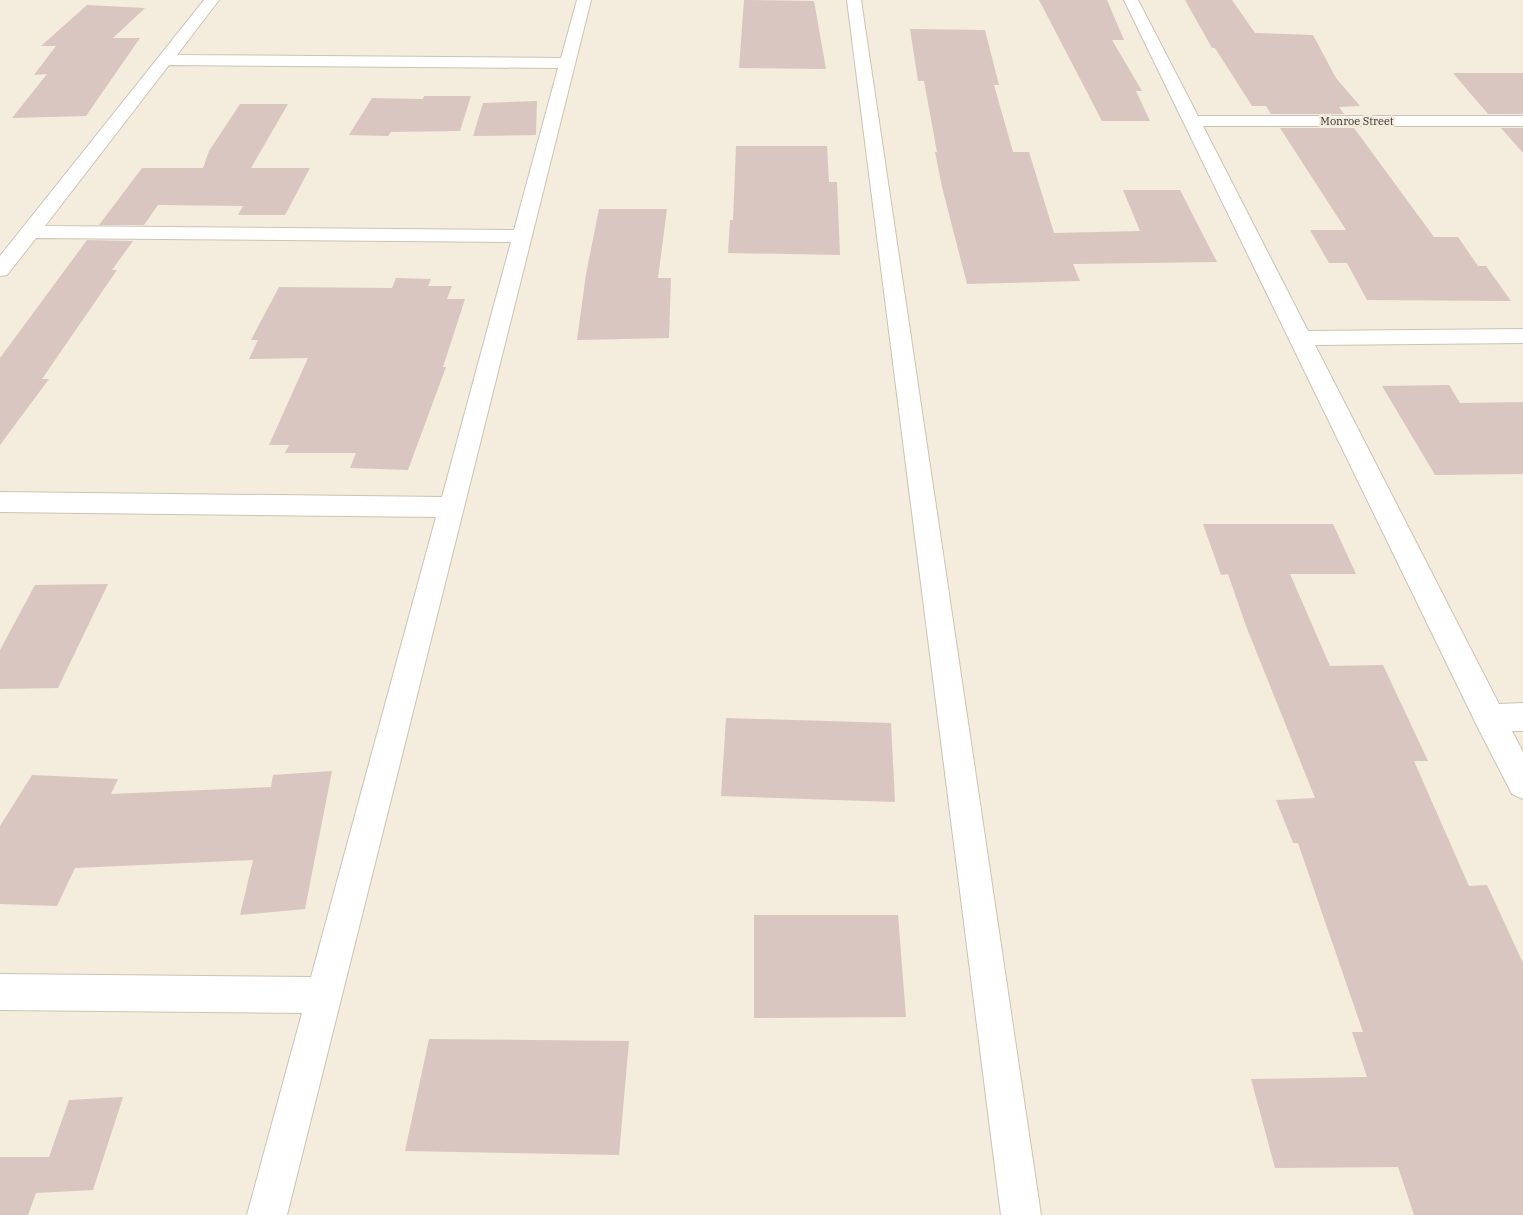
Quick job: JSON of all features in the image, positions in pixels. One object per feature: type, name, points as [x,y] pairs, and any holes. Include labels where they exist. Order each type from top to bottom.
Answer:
[{"type":"street","points":[[0,270],[212,0]]},
{"type":"street","points":[[266,1215],[584,0]]},
{"type":"street","points":[[854,0],[1021,1215]]},
{"type":"street","points":[[1131,0],[1523,784]]},
{"type":"street","points":[[164,60],[568,63]]},
{"type":"street","name":"Monroe Street","points":[[1191,121],[1523,121]]},
{"type":"street","points":[[29,232],[522,236]]},
{"type":"street","points":[[1299,338],[1523,336]]},
{"type":"street","points":[[0,502],[451,507]]},
{"type":"street","points":[[1489,718],[1523,717]]},
{"type":"street","points":[[0,992],[324,994]]},
{"type":"building","points":[[744,0],[814,1],[826,69],[739,68]]},
{"type":"building","points":[[1039,0],[1107,0],[1124,40],[1112,40],[1142,91],[1136,91],[1150,121],[1102,121]]},
{"type":"building","points":[[1185,0],[1232,0],[1255,33],[1313,35],[1336,78],[1360,106],[1339,107],[1344,114],[1271,114],[1266,106],[1252,106],[1215,48],[1212,48]]},
{"type":"building","points":[[87,5],[145,8],[113,38],[140,38],[86,116],[12,118],[47,74],[34,75],[56,46],[41,46]]},
{"type":"building","points":[[910,29],[985,30],[999,85],[994,85],[1013,152],[1029,152],[1054,233],[1140,231],[1123,190],[1180,190],[1217,262],[1073,264],[1080,281],[967,284],[942,187],[924,81],[918,81]]},
{"type":"building","points":[[1453,73],[1523,73],[1523,114],[1488,114]]},
{"type":"building","points":[[424,96],[471,96],[460,131],[391,132],[388,136],[349,135],[372,98],[423,99]]},
{"type":"building","points":[[537,101],[536,135],[473,136],[483,103]]},
{"type":"building","points":[[240,104],[288,104],[251,168],[310,168],[285,215],[238,215],[243,206],[158,205],[144,225],[99,225],[142,168],[203,168],[209,151]]},
{"type":"building","points":[[1280,128],[1354,128],[1434,237],[1458,237],[1478,266],[1486,266],[1511,301],[1367,300],[1347,263],[1329,263],[1310,230],[1346,230]]},
{"type":"building","points":[[1501,128],[1523,128],[1523,153]]},
{"type":"building","points":[[736,146],[827,146],[829,182],[837,182],[840,255],[728,253],[730,220],[733,220]]},
{"type":"building","points":[[599,209],[667,209],[658,278],[671,278],[669,338],[577,340],[586,274]]},
{"type":"building","points":[[87,240],[133,241],[112,270],[117,270],[42,379],[49,379],[0,445],[0,358]]},
{"type":"building","points":[[396,278],[431,279],[428,286],[452,286],[447,299],[465,299],[443,367],[446,367],[408,470],[350,468],[356,453],[285,453],[289,445],[269,445],[308,358],[249,359],[258,340],[251,340],[279,287],[392,288]]},
{"type":"building","points":[[1449,385],[1460,403],[1523,402],[1523,474],[1435,475],[1382,386]]},
{"type":"building","points":[[1203,524],[1333,524],[1356,574],[1290,574],[1330,666],[1383,665],[1428,761],[1414,761],[1469,886],[1487,885],[1523,963],[1523,1215],[1414,1215],[1398,1167],[1275,1168],[1251,1079],[1367,1077],[1352,1032],[1363,1032],[1298,843],[1293,843],[1276,800],[1315,798],[1246,626],[1228,574],[1221,575]]},
{"type":"building","points":[[108,584],[58,688],[0,689],[0,650],[35,585]]},
{"type":"building","points":[[726,718],[891,723],[895,802],[721,796]]},
{"type":"building","points":[[332,771],[305,909],[240,915],[253,860],[75,868],[57,906],[0,904],[0,826],[32,775],[118,779],[111,794],[271,787],[273,775]]},
{"type":"building","points":[[754,915],[898,915],[906,1017],[754,1018]]},
{"type":"building","points":[[429,1039],[629,1041],[619,1155],[405,1151]]},
{"type":"building","points":[[123,1097],[93,1190],[36,1193],[28,1215],[0,1215],[0,1157],[49,1157],[69,1100]]}]
